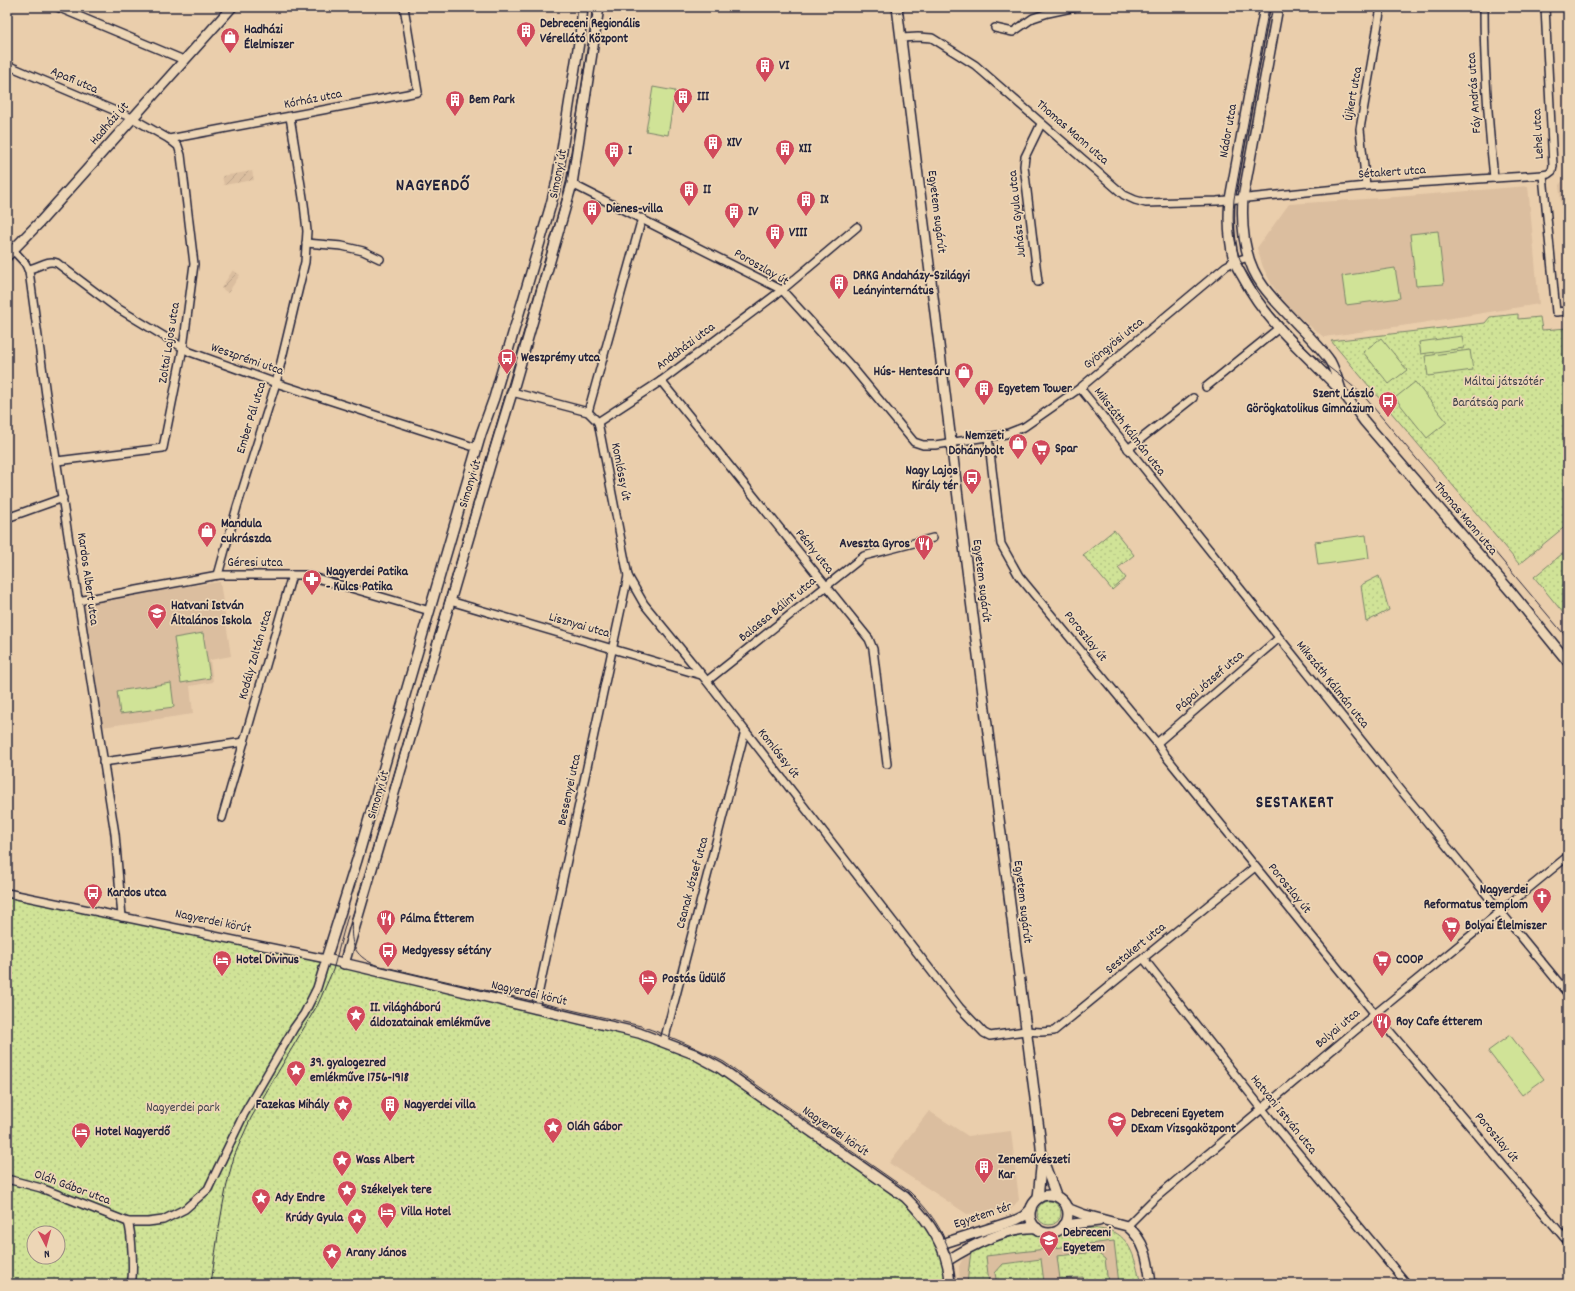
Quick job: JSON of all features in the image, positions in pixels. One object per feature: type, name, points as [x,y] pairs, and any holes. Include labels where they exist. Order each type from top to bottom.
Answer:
[{"type":"street","points":[[57,7],[184,60]]},
{"type":"street","name":"Hadházi út","points":[[10,253],[41,221],[232,7]]},
{"type":"street","name":"Kórház utca","points":[[169,139],[418,92],[404,7]]},
{"type":"street","name":"Simonyi út","points":[[326,959],[357,860],[557,181],[580,36],[583,7]]},
{"type":"street","name":"Simonyi út","points":[[344,964],[572,184],[599,7]]},
{"type":"street","name":"Egyetem sugárút","points":[[897,7],[1025,1031],[1042,1158],[1056,1196]]},
{"type":"street","points":[[995,28],[1013,32],[1033,18],[1076,7]]},
{"type":"street","name":"Nádor utca","points":[[1235,261],[1230,238],[1228,218],[1230,199],[1265,7]]},
{"type":"street","name":"Nádor utca","points":[[1249,257],[1243,236],[1241,218],[1242,198],[1278,7]]},
{"type":"street","name":"Újkert utca","points":[[1366,186],[1360,129],[1381,7]]},
{"type":"street","name":"Fáy András utca","points":[[1484,7],[1484,57],[1494,178]]},
{"type":"street","name":"Lehel utca","points":[[1545,7],[1553,166],[1552,171],[1543,175],[1556,312],[1568,311]]},
{"type":"street","name":"Thomas Mann utca","points":[[901,38],[932,38],[975,65],[1124,195],[1146,203],[1242,198]]},
{"type":"street","name":"Apafi utca","points":[[7,65],[132,118]]},
{"type":"street","name":"Ember Pál utca","points":[[218,576],[237,507],[276,383],[305,262],[307,231],[290,117]]},
{"type":"street","points":[[132,118],[169,139]]},
{"type":"street","name":"Juhász Gyula utca","points":[[1038,282],[1024,166],[1026,157],[1041,124]]},
{"type":"street","name":"Zoltai Lajos utca","points":[[57,461],[163,448],[183,348],[194,264],[181,155],[178,146],[169,139]]},
{"type":"street","name":"Sétakert utca","points":[[1242,198],[1366,186],[1543,175]]},
{"type":"street","name":"Poroszlay út","points":[[572,184],[782,290],[852,367],[914,442],[922,445],[935,445],[952,442]]},
{"type":"street","points":[[588,412],[642,218]]},
{"type":"street","name":"Andaházi utca","points":[[598,422],[661,381],[782,290],[858,227]]},
{"type":"street","points":[[306,243],[342,246],[363,251],[380,259]]},
{"type":"street","name":"Kardos Albert utca","points":[[10,253],[25,263],[28,269],[115,834],[122,917]]},
{"type":"street","name":"Thomas Mann utca","points":[[1249,257],[1262,285],[1275,301],[1317,344],[1331,362],[1343,393]]},
{"type":"street","name":"Gyöngyösi utca","points":[[988,436],[1006,434],[1024,427],[1080,388],[1226,266],[1235,261],[1249,257]]},
{"type":"street","name":"Thomas Mann utca","points":[[1235,261],[1251,292],[1279,328],[1343,393],[1364,421],[1512,593],[1568,662]]},
{"type":"street","name":"Weszprémi utca","points":[[28,269],[36,268],[48,262],[56,262],[114,306],[190,352],[276,383],[478,448]]},
{"type":"street","points":[[1206,387],[1279,328]]},
{"type":"street","name":"Péchy utca","points":[[661,381],[869,639],[873,650],[887,764]]},
{"type":"street","name":"Mikszáth Kálmán utca","points":[[1080,388],[1400,789],[1568,994]]},
{"type":"street","points":[[512,392],[588,412],[598,422]]},
{"type":"street","points":[[1128,449],[1193,398]]},
{"type":"street","name":"Komlóssy út","points":[[598,422],[628,576],[644,604],[702,675],[970,1018],[984,1033],[990,1036],[1025,1031]]},
{"type":"street","points":[[952,442],[988,436]]},
{"type":"street","name":"Poroszlay út","points":[[988,436],[1001,544],[1019,576],[1375,1014],[1568,1242]]},
{"type":"street","points":[[7,518],[63,498]]},
{"type":"street","name":"Balassa Bálint utca","points":[[707,682],[864,556],[933,538]]},
{"type":"street","name":"Kodály Zoltán utca","points":[[222,818],[292,575]]},
{"type":"street","name":"Géresi utca","points":[[78,601],[218,576],[306,575],[430,611]]},
{"type":"street","name":"Bessenyei utca","points":[[535,1009],[628,576]]},
{"type":"street","name":"Lisznyai utca","points":[[450,601],[702,675]]},
{"type":"street","name":"Pápai József utca","points":[[1156,743],[1279,638]]},
{"type":"street","name":"Csanak József utca","points":[[664,1041],[745,731]]},
{"type":"street","points":[[103,762],[244,742]]},
{"type":"street","name":"Bolyai utca","points":[[1127,1226],[1154,1200],[1375,1014],[1568,856]]},
{"type":"street","name":"Sestakert utca","points":[[1025,1031],[1054,1031],[1255,867]]},
{"type":"street","name":"Nagyerdei körút","points":[[7,893],[326,959],[639,1033],[664,1041],[694,1054],[720,1068],[905,1197],[920,1212],[932,1228],[941,1244],[947,1261],[950,1284]]},
{"type":"street","points":[[132,1282],[131,1229],[128,1222],[148,1222],[163,1220],[175,1216],[190,1206],[208,1189],[244,1114],[294,1028],[304,1014],[317,988],[326,959]]},
{"type":"street","name":"Hatvani István utca","points":[[1144,959],[1262,1109],[1406,1284]]},
{"type":"street","name":"Egyetem sugárút","points":[[1038,1198],[1042,1158]]},
{"type":"street","name":"Oláh Gábor utca","points":[[7,1179],[41,1188],[128,1222]]},
{"type":"street","points":[[1064,1225],[1067,1217],[1067,1208],[1056,1196],[1047,1195],[1038,1198],[1030,1209],[1030,1217],[1037,1228],[1044,1232],[1053,1232],[1064,1225],[1102,1220]]},
{"type":"street","points":[[1067,1208],[1102,1220],[1127,1226],[1135,1233],[1146,1254],[1151,1284]]},
{"type":"street","name":"Egyetem tér","points":[[941,1244],[1016,1220],[1024,1216],[1030,1209]]},
{"type":"street","name":"Egyetem tér","points":[[947,1261],[972,1245],[1020,1229],[1037,1228]]},
{"type":"shaded area","points":[[1568,133],[1568,273],[1559,185],[1566,177],[1562,134]]},
{"type":"shaded area","points":[[252,171],[254,180],[224,185],[222,176]]},
{"type":"shaded area","points":[[1528,186],[1539,304],[1324,337],[1298,316],[1284,301],[1272,285],[1263,267],[1257,248],[1289,204]]},
{"type":"shaded area","points":[[233,270],[240,275],[228,293],[221,288]]},
{"type":"shaded area","name":"Hatvani István Általános Iskola","points":[[220,582],[231,656],[210,660],[213,682],[190,686],[193,714],[102,727],[83,604],[168,589]]},
{"type":"shaded area","points":[[929,1111],[968,1136],[1011,1131],[1019,1200],[1010,1210],[967,1214],[889,1163]]},
{"type":"shaded area","name":"Debreceni Egyetem","points":[[1092,1228],[1114,1232],[1127,1242],[1141,1284],[960,1284],[959,1266],[965,1255],[972,1248],[1028,1230],[1048,1237]]},
{"type":"green space","points":[[653,87],[675,91],[668,135],[646,131]]},
{"type":"green space","points":[[1438,231],[1444,284],[1416,286],[1410,234]]},
{"type":"green space","points":[[1395,268],[1400,298],[1346,305],[1342,276]]},
{"type":"green space","name":"Barátság park","points":[[1518,314],[1518,319],[1540,317],[1542,330],[1568,328],[1568,524],[1519,564],[1331,341],[1485,323],[1490,317]]},
{"type":"green space","points":[[1462,336],[1464,348],[1421,354],[1419,342]]},
{"type":"green space","points":[[1381,338],[1407,370],[1389,384],[1363,352]]},
{"type":"green space","points":[[1470,350],[1473,370],[1428,376],[1425,356]]},
{"type":"green space","points":[[1415,382],[1447,422],[1427,438],[1395,398]]},
{"type":"green space","points":[[1114,530],[1134,555],[1118,568],[1126,578],[1112,590],[1083,555]]},
{"type":"green space","points":[[1366,535],[1369,558],[1318,565],[1315,542]]},
{"type":"green space","points":[[1562,554],[1568,554],[1568,619],[1534,577]]},
{"type":"green space","points":[[1379,576],[1389,610],[1366,622],[1361,585]]},
{"type":"green space","points":[[203,633],[210,678],[181,683],[174,638]]},
{"type":"green space","points":[[171,683],[174,707],[120,714],[117,691]]},
{"type":"green space","name":"Nagyerdei park","points":[[7,893],[186,930],[664,1041],[753,1095],[900,1198],[925,1228],[941,1244],[950,1284],[7,1284]]},
{"type":"green space","points":[[1510,1035],[1544,1079],[1522,1095],[1488,1051]]},
{"type":"green space","points":[[1049,1201],[1057,1205],[1061,1213],[1057,1221],[1049,1225],[1041,1221],[1037,1213],[1041,1205]]},
{"type":"green space","points":[[1092,1228],[1114,1232],[1126,1241],[1133,1255],[1141,1284],[1119,1284],[1114,1241],[986,1256],[989,1284],[967,1284],[972,1248],[1028,1230],[1048,1237]]},
{"type":"green space","points":[[1096,1252],[1105,1259],[1108,1284],[1084,1284],[1083,1277],[1060,1279],[1057,1256]]},
{"type":"green space","points":[[1041,1259],[1044,1282],[1026,1284],[997,1284],[995,1273],[1003,1264]]},
{"type":"tram line","points":[[592,7],[590,37],[566,182],[559,211],[352,918],[352,941],[357,952],[362,957],[376,965],[641,1026],[683,1042],[724,1062],[910,1192],[936,1222],[942,1233],[951,1257],[955,1284]]},
{"type":"tram line","points":[[1269,7],[1234,199],[1234,234],[1237,249],[1248,277],[1266,304],[1299,342],[1363,395],[1568,639]]},
{"type":"tram line","points":[[211,1284],[223,1204],[234,1157],[251,1118],[318,1004],[333,970],[348,915]]},
{"type":"place","name":"Debreceni Regionális Vérellátó Központ","points":[[526,48]]},
{"type":"place","name":"Hadházi Élelmiszer","points":[[230,54]]},
{"type":"place","name":"VI","points":[[765,83]]},
{"type":"place","name":"III","points":[[683,114]]},
{"type":"place","name":"Bem Park","points":[[455,117]]},
{"type":"place","name":"XIV","points":[[713,160]]},
{"type":"place","name":"XII","points":[[785,166]]},
{"type":"place","name":"I","points":[[614,168]]},
{"type":"place","name":"II","points":[[689,207]]},
{"type":"place","name":"IX","points":[[806,217]]},
{"type":"place","name":"Dienes-villa","points":[[592,226]]},
{"type":"place","name":"IV","points":[[734,229]]},
{"type":"place","name":"VIII","points":[[775,250]]},
{"type":"place","name":"DRKG Andaházy-Szilágyi Leányinternátus","points":[[839,300]]},
{"type":"place","name":"Weszprémy utca","points":[[507,375]]},
{"type":"place","name":"Hús- Hentesáru","points":[[964,389]]},
{"type":"place","name":"Egyetem Tower","points":[[984,406]]},
{"type":"place","name":"Szent László Görögkatolikus Gimnázium","points":[[1388,418]]},
{"type":"place","name":"Nemzeti Dohánybolt","points":[[1018,460]]},
{"type":"place","name":"Spar","points":[[1041,466]]},
{"type":"place","name":"Nagy Lajos Király tér","points":[[972,495]]},
{"type":"place","name":"Mandula cukrászda","points":[[207,548]]},
{"type":"place","name":"Aveszta Gyros","points":[[924,561]]},
{"type":"place","name":"Nagyerdei Patika - Kulcs Patika","points":[[312,596]]},
{"type":"place","name":"Hatvani István Általános Iskola","points":[[157,630]]},
{"type":"place","name":"Kardos utca","points":[[93,910]]},
{"type":"place","name":"Nagyerdei Reformatus templom","points":[[1542,914]]},
{"type":"place","name":"Pálma Étterem","points":[[386,936]]},
{"type":"place","name":"Bolyai Élelmiszer","points":[[1451,943]]},
{"type":"place","name":"Medgyessy sétány","points":[[388,968]]},
{"type":"place","name":"Hotel Divinus","points":[[222,977]]},
{"type":"place","name":"COOP","points":[[1382,977]]},
{"type":"place","name":"Postás Üdülő","points":[[648,996]]},
{"type":"place","name":"II. világháború áldozatainak emlékműve","points":[[356,1032]]},
{"type":"place","name":"Roy Cafe étterem","points":[[1382,1039]]},
{"type":"place","name":"39. gyalogezred emlékműve 1756-1918","points":[[296,1087]]},
{"type":"place","name":"Fazekas Mihály","points":[[343,1122]]},
{"type":"place","name":"Nagyerdei villa","points":[[390,1122]]},
{"type":"place","name":"Debreceni Egyetem DExam Vizsgaközpont","points":[[1117,1138]]},
{"type":"place","name":"Oláh Gábor","points":[[553,1144]]},
{"type":"place","name":"Hotel Nagyerdő","points":[[81,1149]]},
{"type":"place","name":"Wass Albert","points":[[342,1177]]},
{"type":"place","name":"Zeneművészeti Kar","points":[[984,1184]]},
{"type":"place","name":"Székelyek tere","points":[[347,1207]]},
{"type":"place","name":"Ady Endre","points":[[261,1215]]},
{"type":"place","name":"Villa Hotel","points":[[387,1229]]},
{"type":"place","name":"Krúdy Gyula","points":[[357,1235]]},
{"type":"place","name":"Debreceni Egyetem","points":[[1049,1257]]},
{"type":"place","name":"Arany János","points":[[332,1270]]},
{"type":"district","name":"NAGYERDŐ","points":[[433,187]]},
{"type":"district","name":"SESTAKERT","points":[[1295,804]]},
{"type":"park label","name":"Máltai játszótér","points":[[1504,382]]}]
